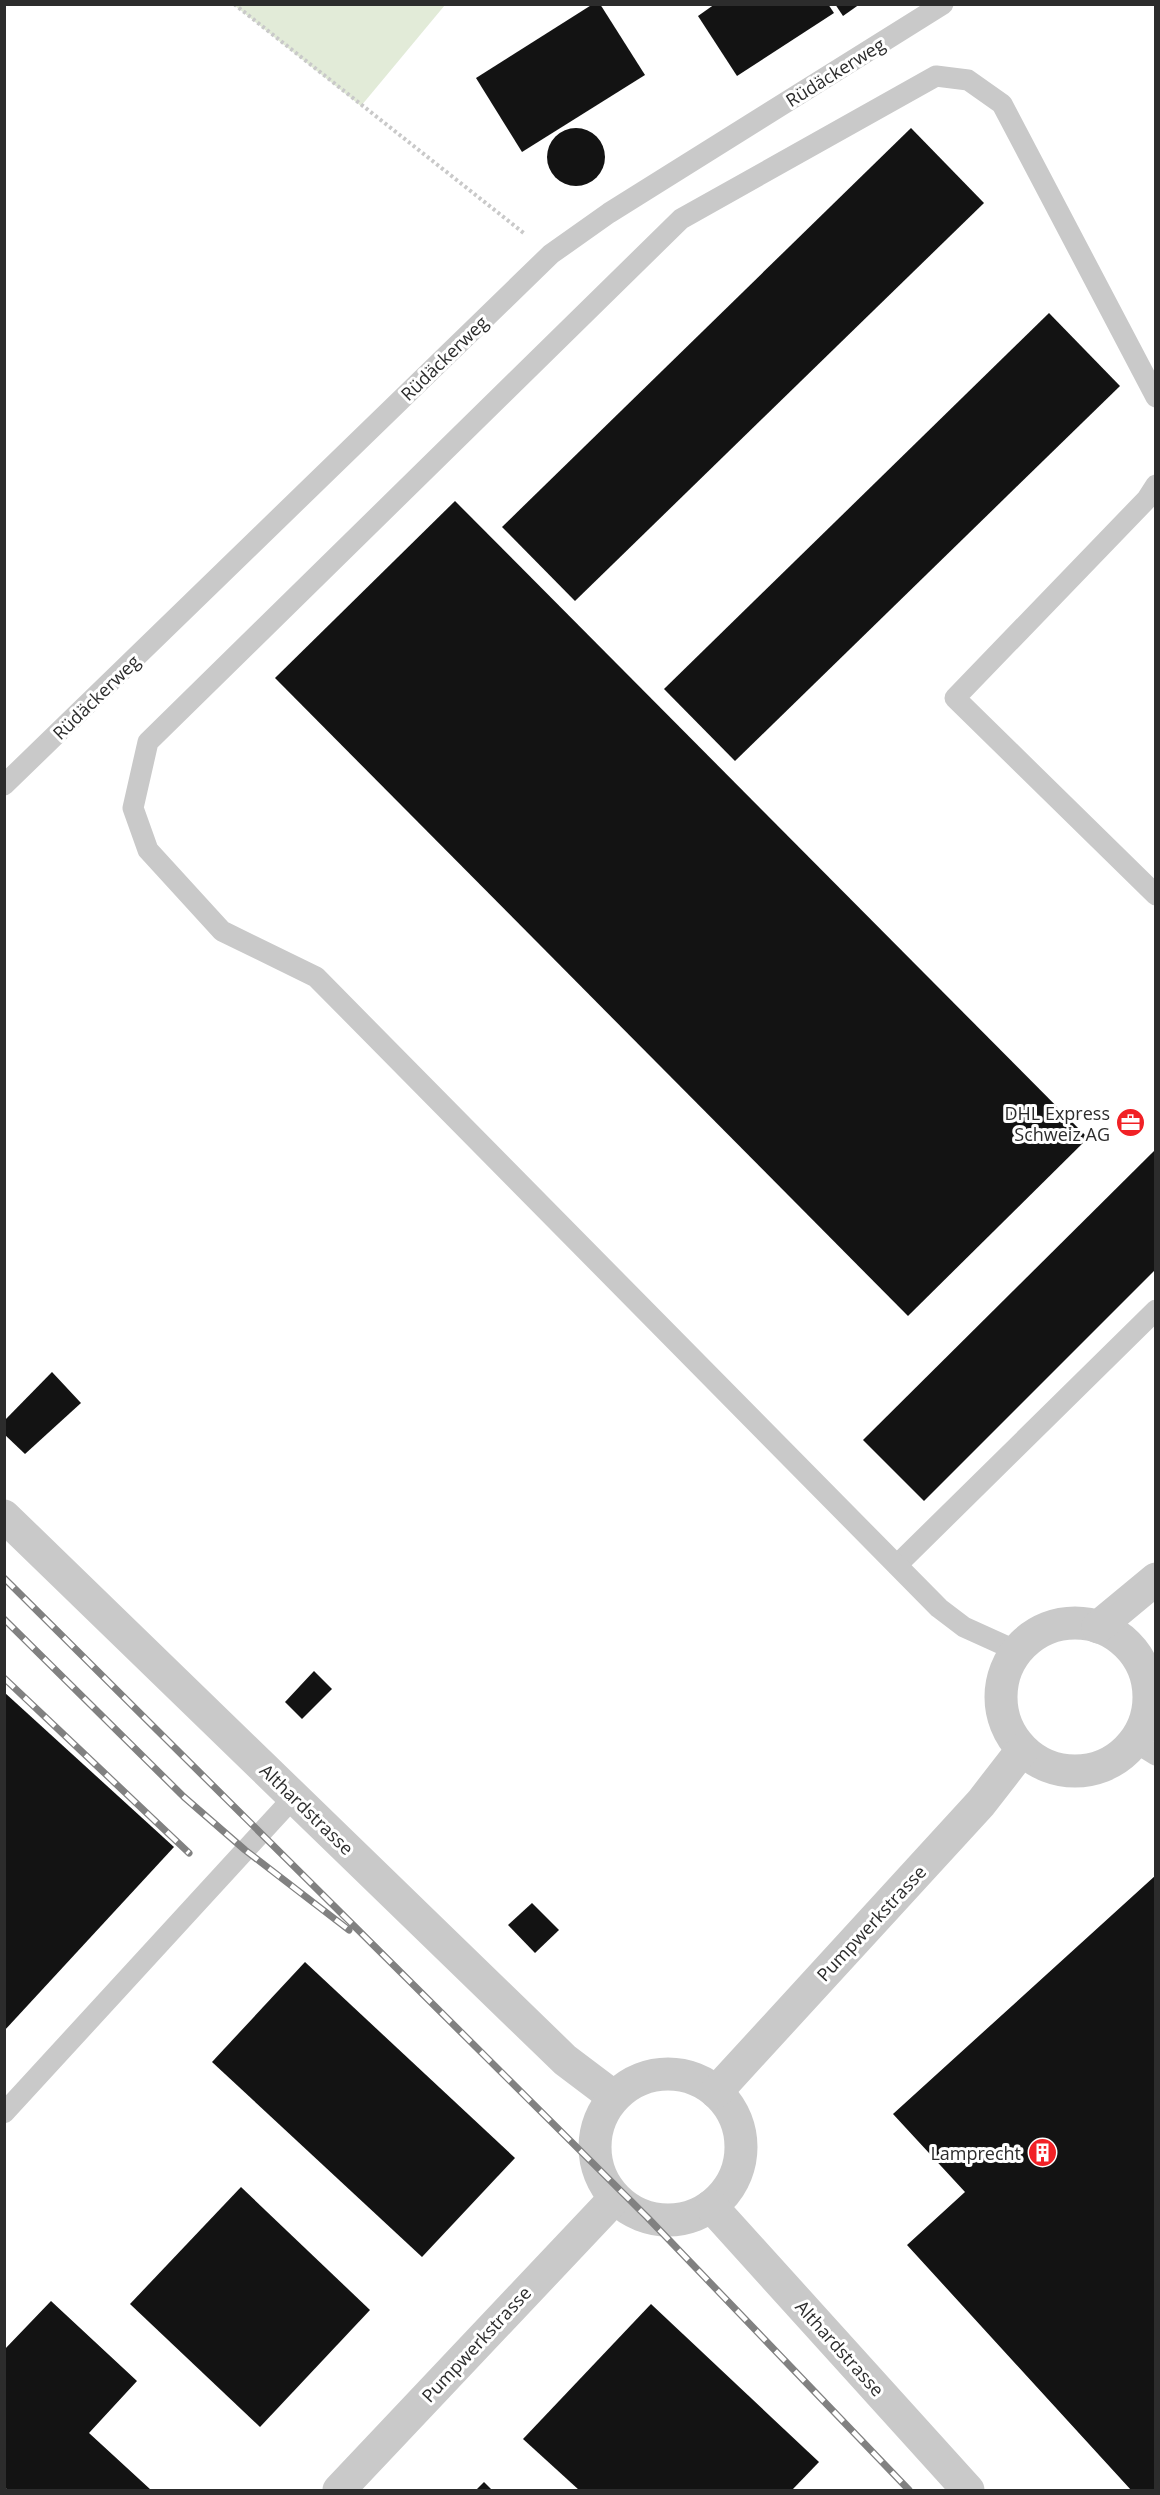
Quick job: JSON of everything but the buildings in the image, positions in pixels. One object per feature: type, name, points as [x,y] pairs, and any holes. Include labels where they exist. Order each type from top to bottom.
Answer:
[{"type":"street","name":"Althardstrasse","points":[[4,1516],[564,2060],[614,2097]]},
{"type":"street","points":[[1098,1627],[1155,1579]]},
{"type":"street","points":[[1076,1623],[1098,1627],[1114,1634],[1127,1644],[1138,1658],[1150,1666],[1149,1709],[1144,1726],[1145,1748],[1093,1770],[1068,1772],[1043,1765],[1022,1750],[1007,1728],[1000,1701],[1004,1675],[1017,1651],[1033,1635],[1054,1626],[1076,1623]]},
{"type":"street","name":"Pumpwerkstrasse","points":[[716,2092],[981,1803],[1022,1750]]},
{"type":"street","points":[[675,2075],[697,2081],[716,2092],[730,2109],[739,2129],[741,2150],[737,2171],[727,2190],[711,2206],[692,2216],[670,2220],[647,2217],[630,2210],[615,2198],[601,2176],[594,2150],[596,2131],[614,2097],[632,2084],[653,2076],[675,2075]]},
{"type":"street","name":"Pumpwerkstrasse","points":[[339,2490],[615,2198]]},
{"type":"street","name":"Althardstrasse","points":[[711,2206],[968,2490]]},
{"type":"lane","name":"Rüdäckerweg","points":[[4,785],[551,254],[609,213],[943,4]]},
{"type":"lane","points":[[1017,1651],[964,1628],[939,1608],[316,977],[222,931],[148,850],[134,808],[148,742],[681,219],[936,76],[968,80],[1002,104],[1155,397]]},
{"type":"lane","points":[[1155,485],[1146,499],[955,698],[1155,895]]},
{"type":"lane","points":[[897,1565],[1155,1310]]},
{"type":"lane","points":[[4,2113],[294,1797]]},
{"type":"path","points":[[234,4],[551,254]]},
{"type":"green space","points":[[234,5],[445,5],[361,106]]},
{"type":"railway","points":[[4,1578],[647,2217],[909,2490]]},
{"type":"railway","points":[[4,1619],[184,1797],[245,1850],[349,1930]]},
{"type":"railway","points":[[4,1678],[189,1853]]},
{"type":"place","name":"DHL Express Schweiz AG","points":[[1131,1123]]},
{"type":"place","name":"Lamprecht","points":[[1042,2153]]}]
